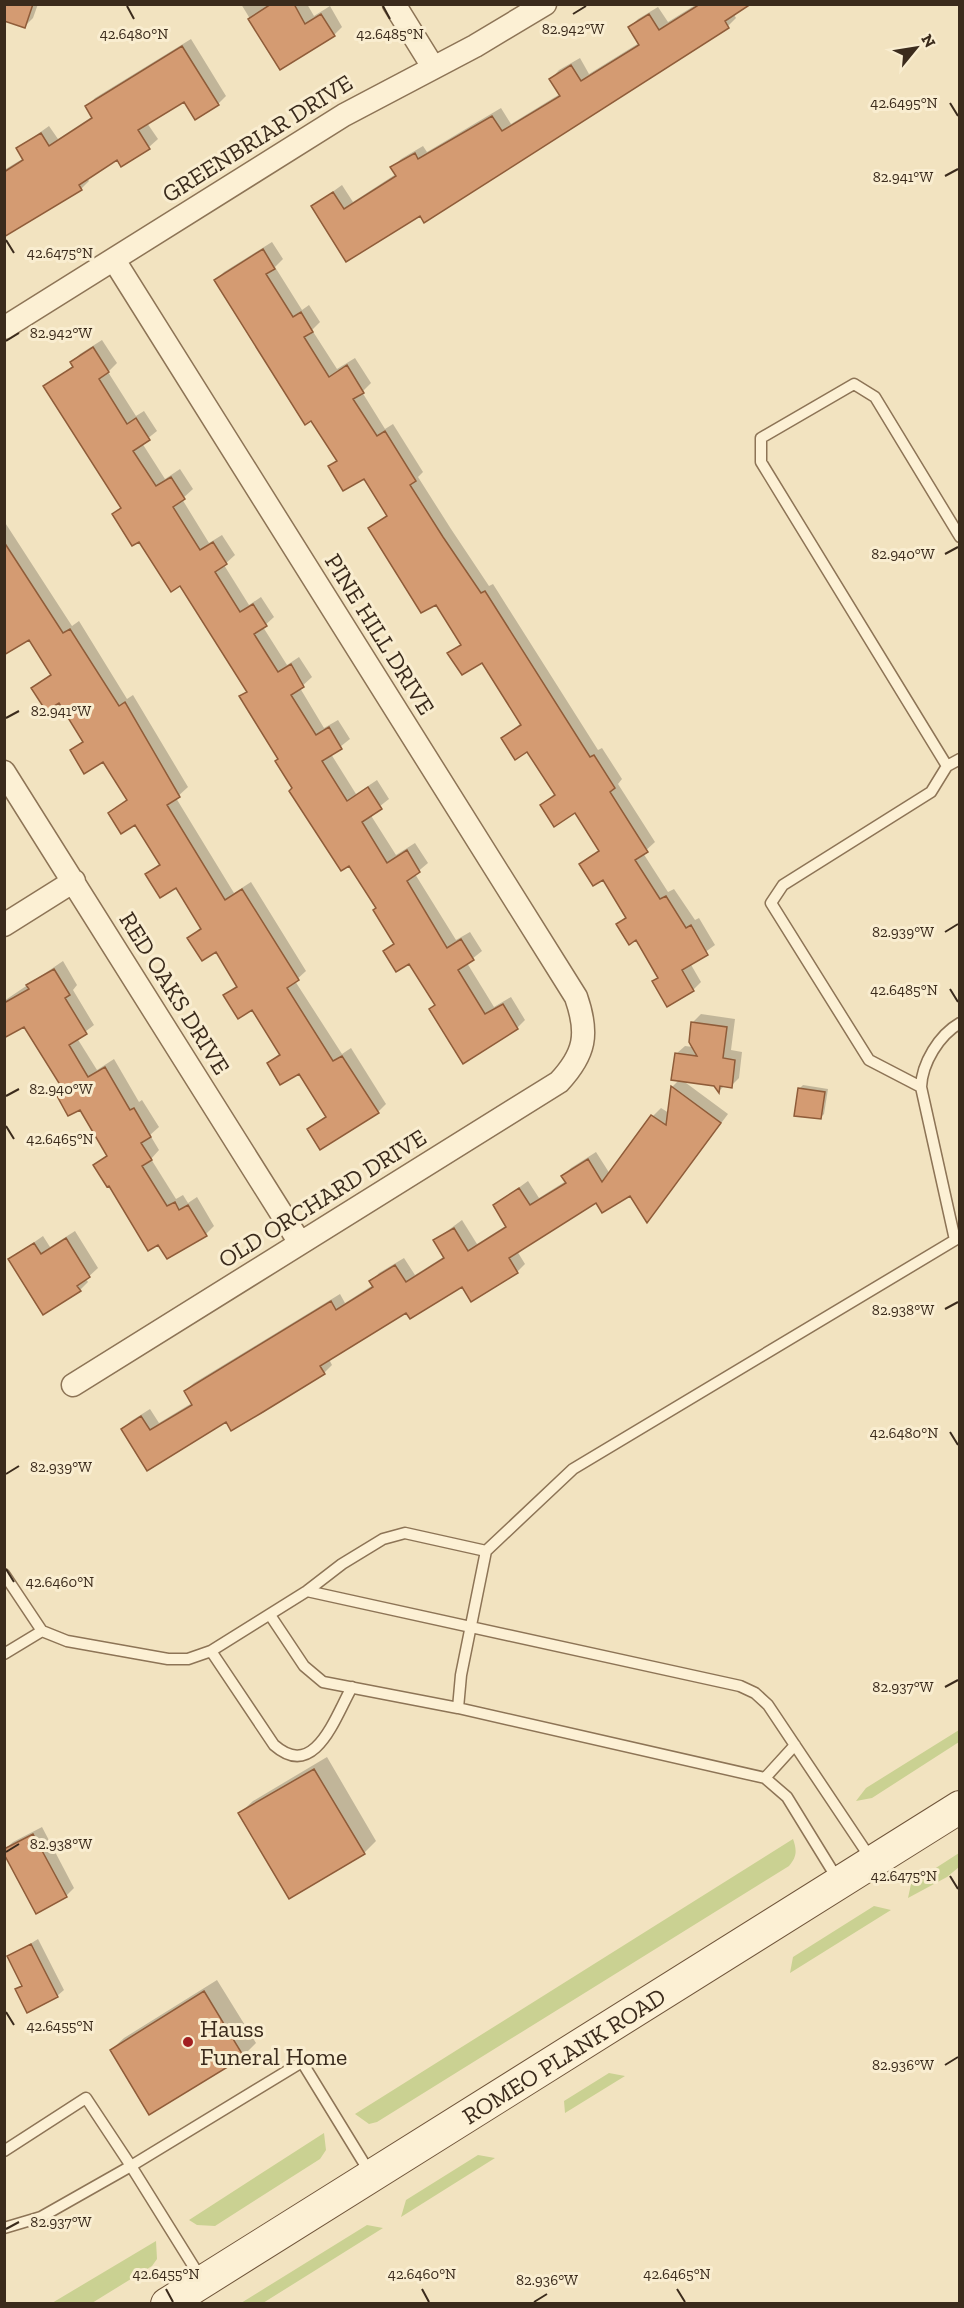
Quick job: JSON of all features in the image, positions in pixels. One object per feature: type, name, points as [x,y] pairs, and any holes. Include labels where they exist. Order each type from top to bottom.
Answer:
[{"type":"main road","name":"ROMEO PLANK ROAD","points":[[167,2304],[960,1807]]},
{"type":"street","points":[[394,4],[433,66]]},
{"type":"street","name":"GREENBRIAR DRIVE","points":[[4,328],[344,115],[433,66],[475,46],[545,4]]},
{"type":"street","name":"PINE HILL DRIVE","points":[[114,260],[576,998],[584,1019],[584,1042]]},
{"type":"street","name":"RED OAKS DRIVE","points":[[4,772],[300,1243]]},
{"type":"street","points":[[4,925],[74,881]]},
{"type":"street","name":"OLD ORCHARD DRIVE","points":[[74,1385],[559,1082],[575,1065],[584,1042]]},
{"type":"lane","points":[[946,766],[761,462],[761,438],[854,384],[875,397],[960,537]]},
{"type":"lane","points":[[921,1087],[869,1060],[771,903],[783,885],[931,792],[946,766],[960,759]]},
{"type":"lane","points":[[458,1708],[486,1551],[573,1469],[957,1244],[921,1087],[922,1069],[949,1029],[960,1023]]},
{"type":"lane","points":[[4,1574],[42,1631],[67,1641],[168,1659],[188,1659],[211,1651],[270,1615],[307,1591],[342,1564],[383,1539],[405,1533],[486,1551]]},
{"type":"lane","points":[[307,1591],[740,1686],[755,1693],[768,1705],[873,1862]]},
{"type":"lane","points":[[270,1615],[304,1666],[323,1682],[458,1708],[765,1778],[787,1797],[839,1883]]},
{"type":"lane","points":[[4,1654],[42,1631]]},
{"type":"lane","points":[[211,1651],[274,1745],[286,1755],[298,1757],[311,1753],[322,1740],[352,1687]]},
{"type":"lane","points":[[765,1778],[795,1745]]},
{"type":"lane","points":[[4,2228],[41,2217],[131,2166],[302,2062],[372,2176]]},
{"type":"lane","points":[[4,2151],[86,2098],[203,2281]]},
{"type":"green space","points":[[959,1730],[959,1742],[872,1798],[856,1801],[866,1788]]},
{"type":"green space","points":[[793,1839],[794,1860],[789,1866],[377,2122],[369,2124],[355,2114]]},
{"type":"green space","points":[[959,1853],[959,1867],[947,1877],[908,1898],[911,1884]]},
{"type":"green space","points":[[874,1906],[891,1910],[790,1973],[793,1957]]},
{"type":"green space","points":[[609,2073],[625,2076],[565,2113],[564,2101]]},
{"type":"green space","points":[[324,2133],[326,2150],[320,2159],[215,2226],[197,2225],[189,2220]]},
{"type":"green space","points":[[478,2155],[495,2158],[401,2217],[406,2200]]},
{"type":"green space","points":[[367,2225],[383,2228],[263,2303],[241,2303]]},
{"type":"green space","points":[[156,2241],[157,2259],[152,2266],[92,2303],[52,2303]]},
{"type":"building","points":[[4,4],[33,4],[25,28],[4,21]]},
{"type":"building","points":[[271,4],[294,4],[305,24],[321,14],[335,36],[280,70],[248,19]]},
{"type":"building","points":[[700,4],[751,4],[725,21],[729,28],[424,223],[420,216],[346,262],[311,206],[333,192],[344,209],[396,176],[390,167],[415,153],[418,159],[492,116],[502,131],[560,96],[549,79],[571,65],[581,81],[639,45],[628,27],[649,14],[659,30]]},
{"type":"building","points":[[182,46],[219,105],[195,120],[184,102],[138,130],[150,149],[121,167],[117,160],[79,185],[82,190],[4,237],[4,172],[23,160],[16,148],[41,133],[49,146],[92,118],[85,106]]},
{"type":"building","points":[[263,249],[275,269],[266,274],[293,317],[301,312],[313,332],[304,337],[329,377],[347,365],[364,393],[353,399],[377,436],[385,431],[416,481],[410,485],[443,537],[481,593],[485,591],[590,757],[594,755],[615,788],[610,792],[648,852],[635,860],[660,899],[666,896],[686,928],[691,925],[708,955],[682,970],[694,991],[667,1007],[652,981],[658,978],[636,940],[629,945],[616,924],[626,918],[603,880],[593,886],[579,864],[599,851],[575,813],[554,827],[540,805],[555,795],[527,752],[515,760],[501,738],[521,725],[482,663],[462,675],[447,653],[461,645],[436,605],[421,613],[368,528],[387,516],[364,479],[343,491],[328,466],[337,461],[311,421],[305,425],[214,280]]},
{"type":"building","points":[[93,347],[109,372],[99,379],[127,424],[136,418],[150,440],[133,451],[156,486],[171,477],[185,499],[173,507],[200,550],[213,542],[227,564],[215,572],[240,612],[253,604],[267,626],[254,634],[278,672],[291,664],[304,687],[291,695],[316,735],[329,727],[342,749],[322,761],[347,801],[368,787],[382,809],[362,822],[387,863],[407,850],[420,872],[407,881],[447,948],[461,939],[474,960],[458,970],[485,1014],[503,1004],[518,1029],[463,1064],[429,1009],[435,1005],[409,964],[396,972],[383,951],[394,944],[373,910],[376,908],[349,866],[341,871],[289,791],[292,788],[275,761],[278,759],[239,696],[247,692],[180,586],[171,592],[139,542],[132,546],[112,514],[121,508],[43,386],[73,367],[70,362]]},
{"type":"building","points":[[4,542],[63,633],[70,629],[119,706],[125,702],[180,797],[167,805],[225,900],[242,889],[299,980],[287,988],[333,1061],[342,1056],[379,1113],[320,1150],[307,1129],[326,1117],[299,1074],[280,1085],[267,1063],[280,1055],[252,1010],[238,1019],[223,995],[237,987],[216,952],[202,961],[187,938],[201,929],[176,888],[160,898],[145,874],[160,865],[135,825],[121,834],[108,813],[127,800],[103,762],[84,774],[70,750],[83,742],[59,703],[46,711],[31,688],[51,675],[29,640],[4,655]]},
{"type":"building","points":[[54,969],[70,995],[65,998],[87,1034],[69,1045],[88,1077],[105,1067],[130,1110],[134,1108],[151,1137],[141,1143],[152,1160],[142,1166],[167,1206],[175,1202],[179,1210],[188,1205],[207,1236],[167,1259],[158,1245],[148,1251],[109,1186],[107,1187],[93,1165],[107,1156],[80,1110],[68,1116],[57,1096],[64,1091],[24,1027],[4,1038],[4,1003],[29,989],[26,985]]},
{"type":"building","points":[[691,1022],[727,1027],[723,1058],[735,1060],[732,1088],[720,1086],[719,1093],[714,1086],[671,1080],[675,1053],[697,1056],[689,1042]]},
{"type":"building","points":[[671,1086],[721,1123],[647,1223],[630,1196],[602,1213],[596,1203],[509,1258],[518,1273],[471,1302],[462,1287],[410,1319],[406,1313],[320,1366],[325,1374],[263,1412],[231,1431],[226,1422],[147,1471],[121,1429],[141,1416],[150,1430],[192,1405],[184,1391],[331,1301],[336,1310],[373,1287],[369,1281],[395,1265],[406,1282],[444,1258],[433,1240],[454,1228],[468,1251],[506,1227],[493,1205],[519,1188],[530,1205],[566,1183],[561,1176],[588,1159],[602,1182],[651,1115],[666,1125]]},
{"type":"building","points":[[798,1088],[825,1092],[821,1119],[794,1116]]},
{"type":"building","points":[[66,1238],[90,1277],[77,1286],[81,1291],[43,1315],[8,1259],[34,1243],[41,1254]]},
{"type":"building","points":[[314,1769],[365,1854],[289,1899],[238,1813]]},
{"type":"building","points":[[33,1834],[67,1897],[36,1914],[4,1854],[4,1849]]},
{"type":"building","points":[[31,1944],[58,1997],[27,2013],[15,1989],[22,1986],[7,1956]]},
{"type":"building","points":[[204,1991],[244,2057],[149,2115],[110,2050]]},
{"type":"place","name":"Hauss Funeral Home","points":[[188,2042]]}]
